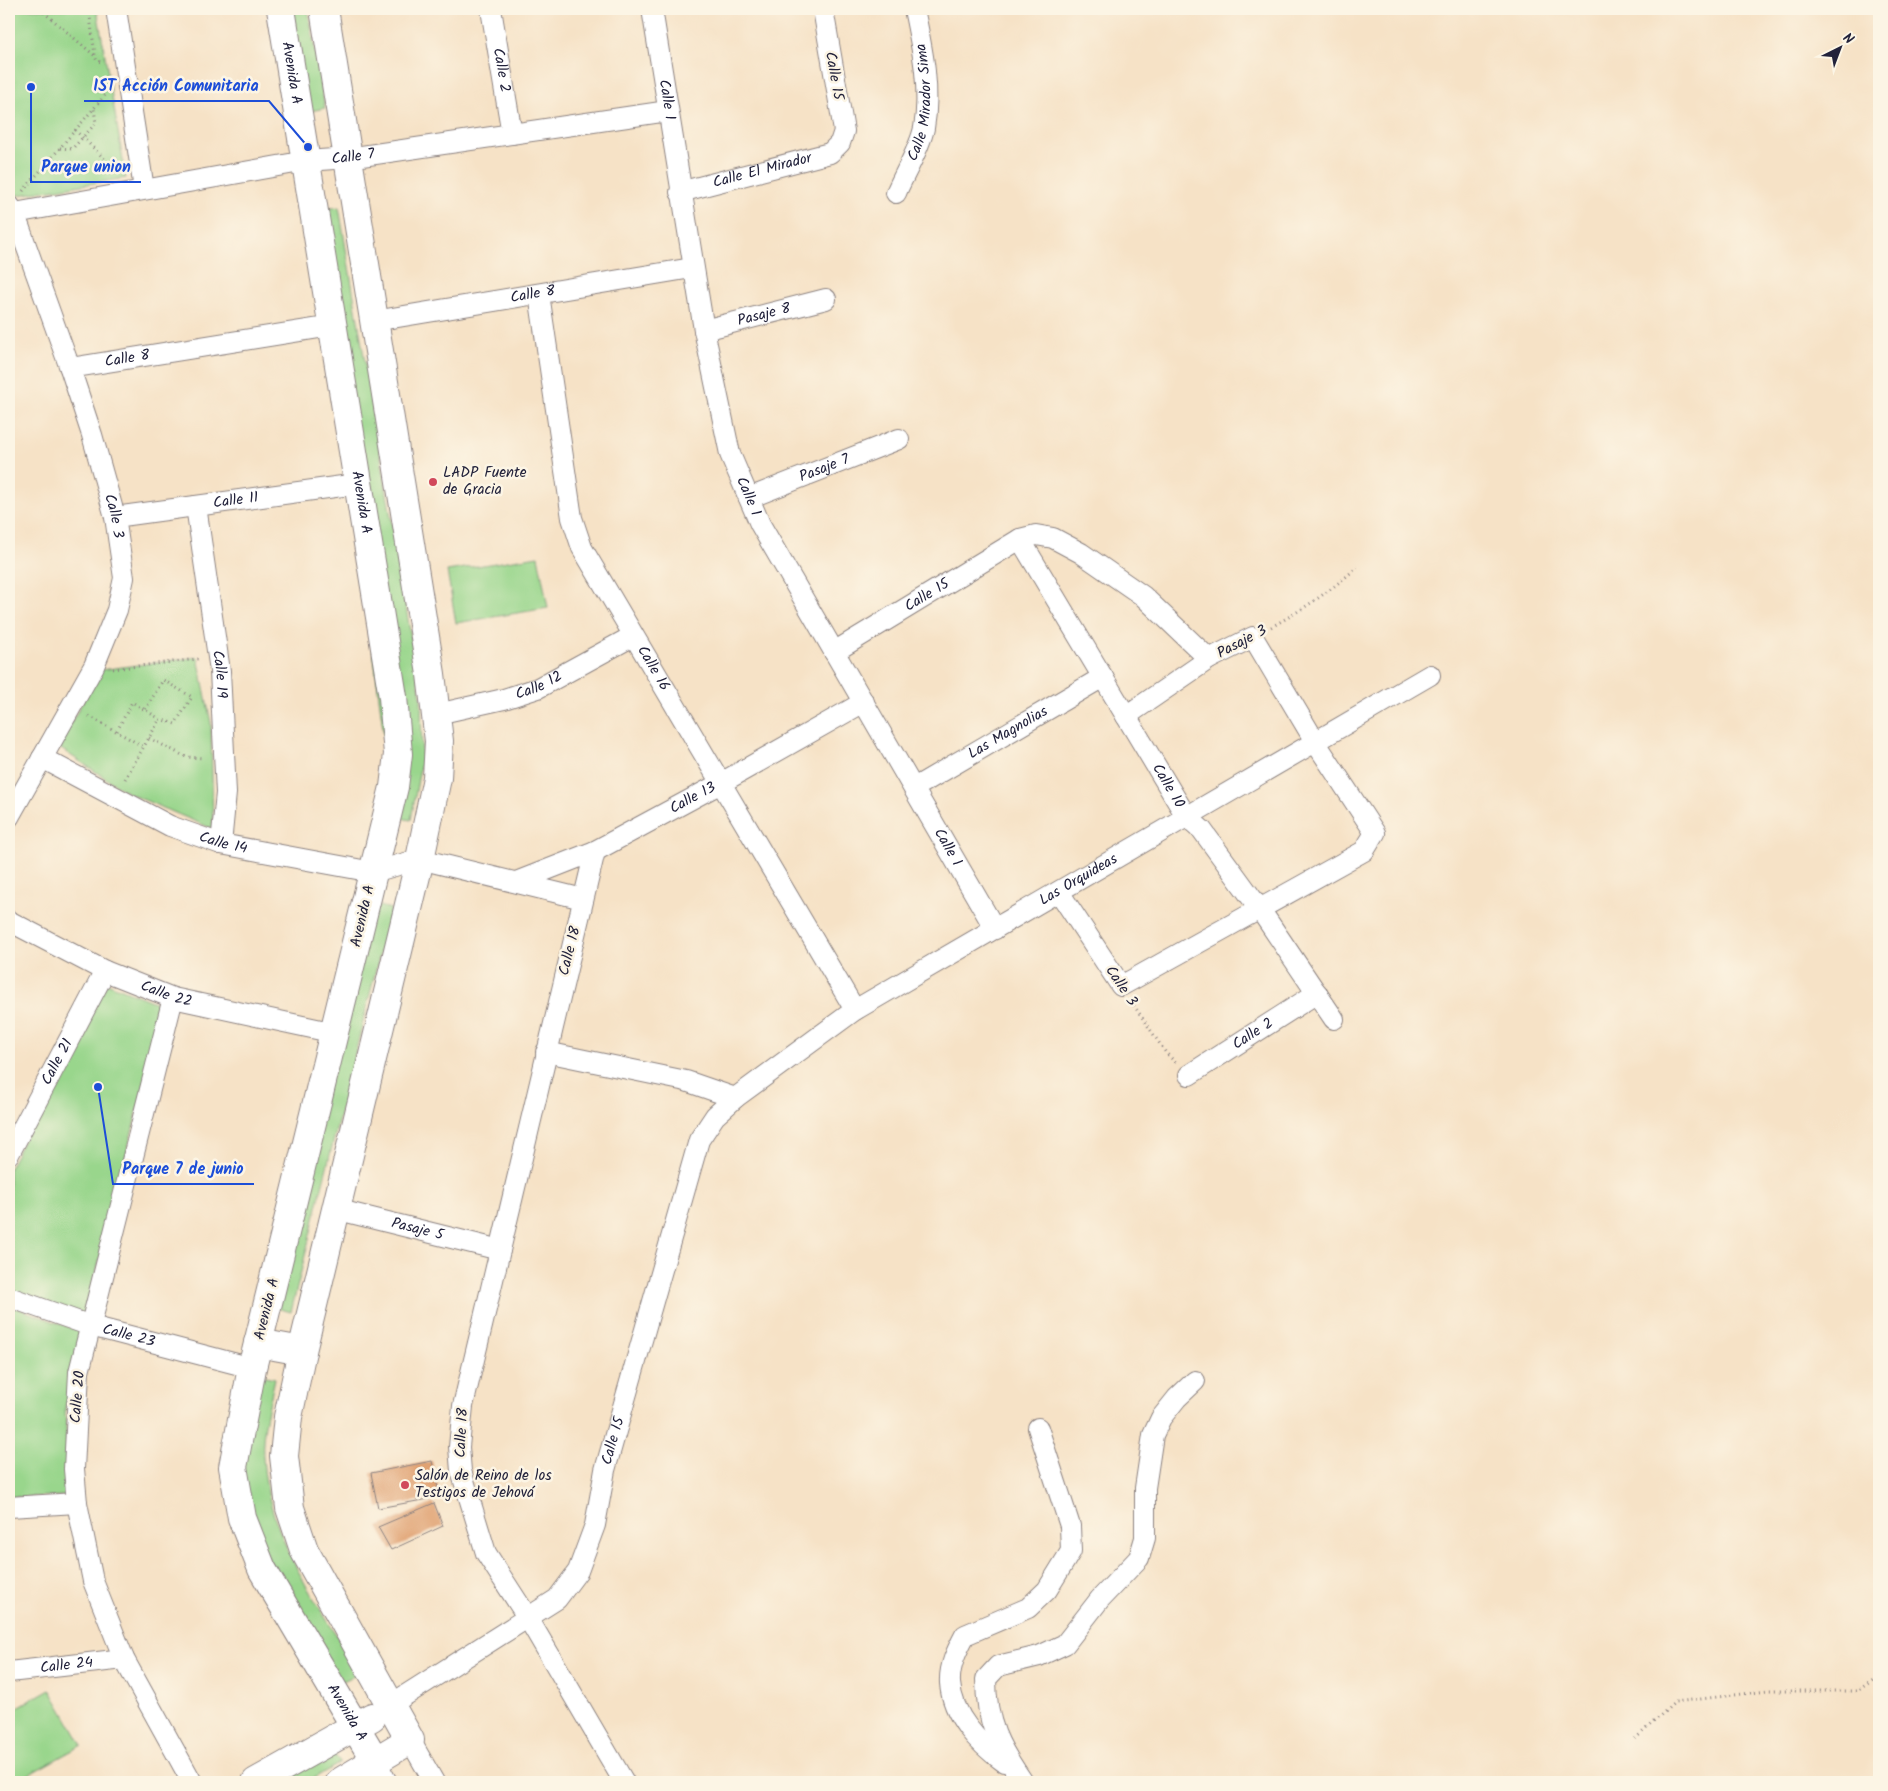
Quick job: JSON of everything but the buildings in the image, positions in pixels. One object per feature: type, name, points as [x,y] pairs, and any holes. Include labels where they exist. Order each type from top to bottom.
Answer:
[{"type":"main road","name":"Avenida A","points":[[281,9],[393,698],[398,754],[394,786],[374,872],[255,1356],[233,1468],[242,1518],[262,1568],[357,1726],[381,1772]]},
{"type":"main road","points":[[324,9],[437,714],[439,741],[437,778],[420,859],[334,1209],[288,1417],[284,1456],[290,1508],[304,1550],[410,1740],[381,1772],[340,1782]]},
{"type":"main road","points":[[255,1356],[302,1351]]},
{"type":"main road","points":[[256,1782],[357,1726],[390,1705]]},
{"type":"street","points":[[116,9],[144,189]]},
{"type":"street","name":"Calle 2","points":[[490,9],[512,134]]},
{"type":"street","name":"Calle 1","points":[[652,9],[692,268],[730,454],[760,524],[995,929]]},
{"type":"street","name":"Calle 15","points":[[823,9],[844,131],[840,143]]},
{"type":"street","name":"Calle Mirador Sima","points":[[896,192],[924,129],[927,90],[924,58],[914,9]]},
{"type":"street","name":"Calle 7","points":[[13,203],[144,189],[306,161],[348,158],[668,111]]},
{"type":"street","name":"Calle El Mirador","points":[[680,192],[830,152],[840,143]]},
{"type":"street","name":"Calle 3","points":[[9,817],[94,666],[117,610],[124,578],[115,517],[70,368],[13,203]]},
{"type":"street","name":"Calle 8","points":[[374,321],[692,268]]},
{"type":"street","name":"Calle 16","points":[[539,294],[572,518],[582,548],[855,1010]]},
{"type":"street","name":"Pasaje 8","points":[[704,330],[826,299]]},
{"type":"street","name":"Calle 8","points":[[70,368],[332,326]]},
{"type":"street","name":"Pasaje 7","points":[[749,498],[899,439]]},
{"type":"street","name":"Calle 11","points":[[115,517],[357,484]]},
{"type":"street","name":"Calle 19","points":[[196,506],[221,680],[226,792],[221,844]]},
{"type":"street","points":[[1020,539],[1036,535],[1053,538],[1081,553],[1143,596],[1209,659]]},
{"type":"street","name":"Calle 15","points":[[834,652],[1020,539]]},
{"type":"street","name":"Calle 10","points":[[1020,539],[1186,816],[1202,830],[1260,908],[1334,1019]]},
{"type":"street","name":"Calle 12","points":[[437,714],[504,699],[538,688],[634,636]]},
{"type":"street","points":[[1121,986],[1364,851],[1374,833],[1316,743],[1253,637]]},
{"type":"street","name":"Pasaje 3","points":[[1126,716],[1209,659],[1253,637]]},
{"type":"street","name":"Las Orquideas","points":[[735,1098],[855,1010],[1430,675]]},
{"type":"street","name":"Las Magnolias","points":[[914,788],[1103,677]]},
{"type":"street","name":"Calle 13","points":[[516,882],[595,851],[721,783],[864,702]]},
{"type":"street","name":"Calle 14","points":[[42,758],[170,826],[221,844],[374,872],[420,859]]},
{"type":"street","name":"Calle 18","points":[[595,851],[463,1406],[459,1447],[460,1471],[486,1553],[528,1618],[624,1782]]},
{"type":"street","points":[[420,859],[583,899]]},
{"type":"street","name":"Calle 3","points":[[1059,892],[1121,986]]},
{"type":"street","name":"Calle 22","points":[[9,921],[105,971],[173,998],[335,1034]]},
{"type":"street","name":"Calle 21","points":[[9,1154],[105,971]]},
{"type":"street","name":"Calle 2","points":[[1189,1075],[1317,993]]},
{"type":"street","name":"Calle 20","points":[[173,998],[79,1372],[74,1469],[77,1503],[93,1581],[124,1659],[192,1782]]},
{"type":"street","points":[[546,1052],[686,1081],[735,1098]]},
{"type":"street","name":"Calle 15","points":[[390,1705],[557,1599],[578,1572],[595,1525],[605,1470],[699,1140],[715,1116],[735,1098]]},
{"type":"street","name":"Pasaje 5","points":[[334,1209],[500,1250]]},
{"type":"street","name":"Calle 23","points":[[9,1296],[91,1326],[255,1356]]},
{"type":"street","points":[[1018,1775],[996,1741],[986,1698],[986,1679],[998,1666],[1039,1656],[1065,1644],[1100,1599],[1139,1558],[1145,1538],[1145,1488],[1153,1435],[1161,1418],[1195,1381]]},
{"type":"street","points":[[1018,1775],[985,1749],[960,1716],[950,1683],[953,1658],[965,1635],[1028,1608],[1047,1590],[1071,1551],[1070,1526],[1038,1428]]},
{"type":"street","points":[[9,1507],[77,1503]]},
{"type":"street","name":"Calle 24","points":[[9,1672],[124,1659]]},
{"type":"street","points":[[410,1740],[434,1782]]},
{"type":"path","points":[[9,17],[16,9]]},
{"type":"path","points":[[40,9],[95,56]]},
{"type":"path","points":[[90,9],[95,56],[97,61],[102,61],[103,69]]},
{"type":"path","points":[[106,85],[108,102]]},
{"type":"path","points":[[13,203],[107,93]]},
{"type":"path","points":[[60,148],[72,149],[96,123],[94,108]]},
{"type":"path","points":[[75,130],[119,174]]},
{"type":"path","points":[[118,165],[119,174]]},
{"type":"path","points":[[110,176],[119,174]]},
{"type":"path","points":[[13,203],[32,190]]},
{"type":"path","name":"Pasaje 3","points":[[1253,637],[1299,611],[1340,583],[1357,567]]},
{"type":"path","points":[[110,670],[198,659],[199,669]]},
{"type":"path","points":[[116,731],[132,702],[145,710],[160,719],[175,724],[192,697],[163,680],[145,710]]},
{"type":"path","points":[[87,716],[144,747]]},
{"type":"path","points":[[128,786],[122,782],[160,719]]},
{"type":"path","points":[[150,738],[186,758],[206,758],[206,767]]},
{"type":"path","name":"Calle 3","points":[[1121,986],[1166,1052],[1189,1075]]},
{"type":"path","points":[[1634,1739],[1675,1702],[1768,1691],[1857,1691],[1879,1676]]},
{"type":"green space","points":[[9,9],[97,9],[126,178],[13,196],[9,190]]},
{"type":"green space","points":[[288,9],[308,9],[325,108],[306,112]]},
{"type":"green space","points":[[339,207],[421,697],[422,756],[411,820],[394,817],[318,210]]},
{"type":"green space","points":[[538,556],[548,608],[456,623],[447,571]]},
{"type":"green space","points":[[198,657],[211,723],[213,829],[128,793],[58,747],[100,670]]},
{"type":"green space","points":[[373,904],[391,909],[291,1312],[273,1307]]},
{"type":"green space","points":[[107,983],[164,1006],[85,1317],[9,1290],[9,1168]]},
{"type":"green space","points":[[9,1305],[82,1332],[65,1407],[69,1496],[9,1497]]},
{"type":"green space","points":[[256,1374],[275,1378],[263,1437],[263,1457],[267,1487],[274,1515],[285,1543],[312,1596],[360,1673],[339,1683],[293,1606],[264,1549],[245,1492],[243,1455]]},
{"type":"green space","points":[[50,1689],[82,1745],[15,1782],[9,1782],[9,1712]]},
{"type":"green space","points":[[330,1747],[340,1763],[307,1782],[269,1782]]},
{"type":"place","name":"Parque union","points":[[31,87]]},
{"type":"place","name":"IST Acción Comunitaria","points":[[308,147]]},
{"type":"place","name":"LADP Fuente de Gracia","points":[[433,482]]},
{"type":"place","name":"Parque 7 de junio","points":[[98,1087]]},
{"type":"place","name":"Salón de Reino de los Testigos de Jehová","points":[[405,1485]]}]
